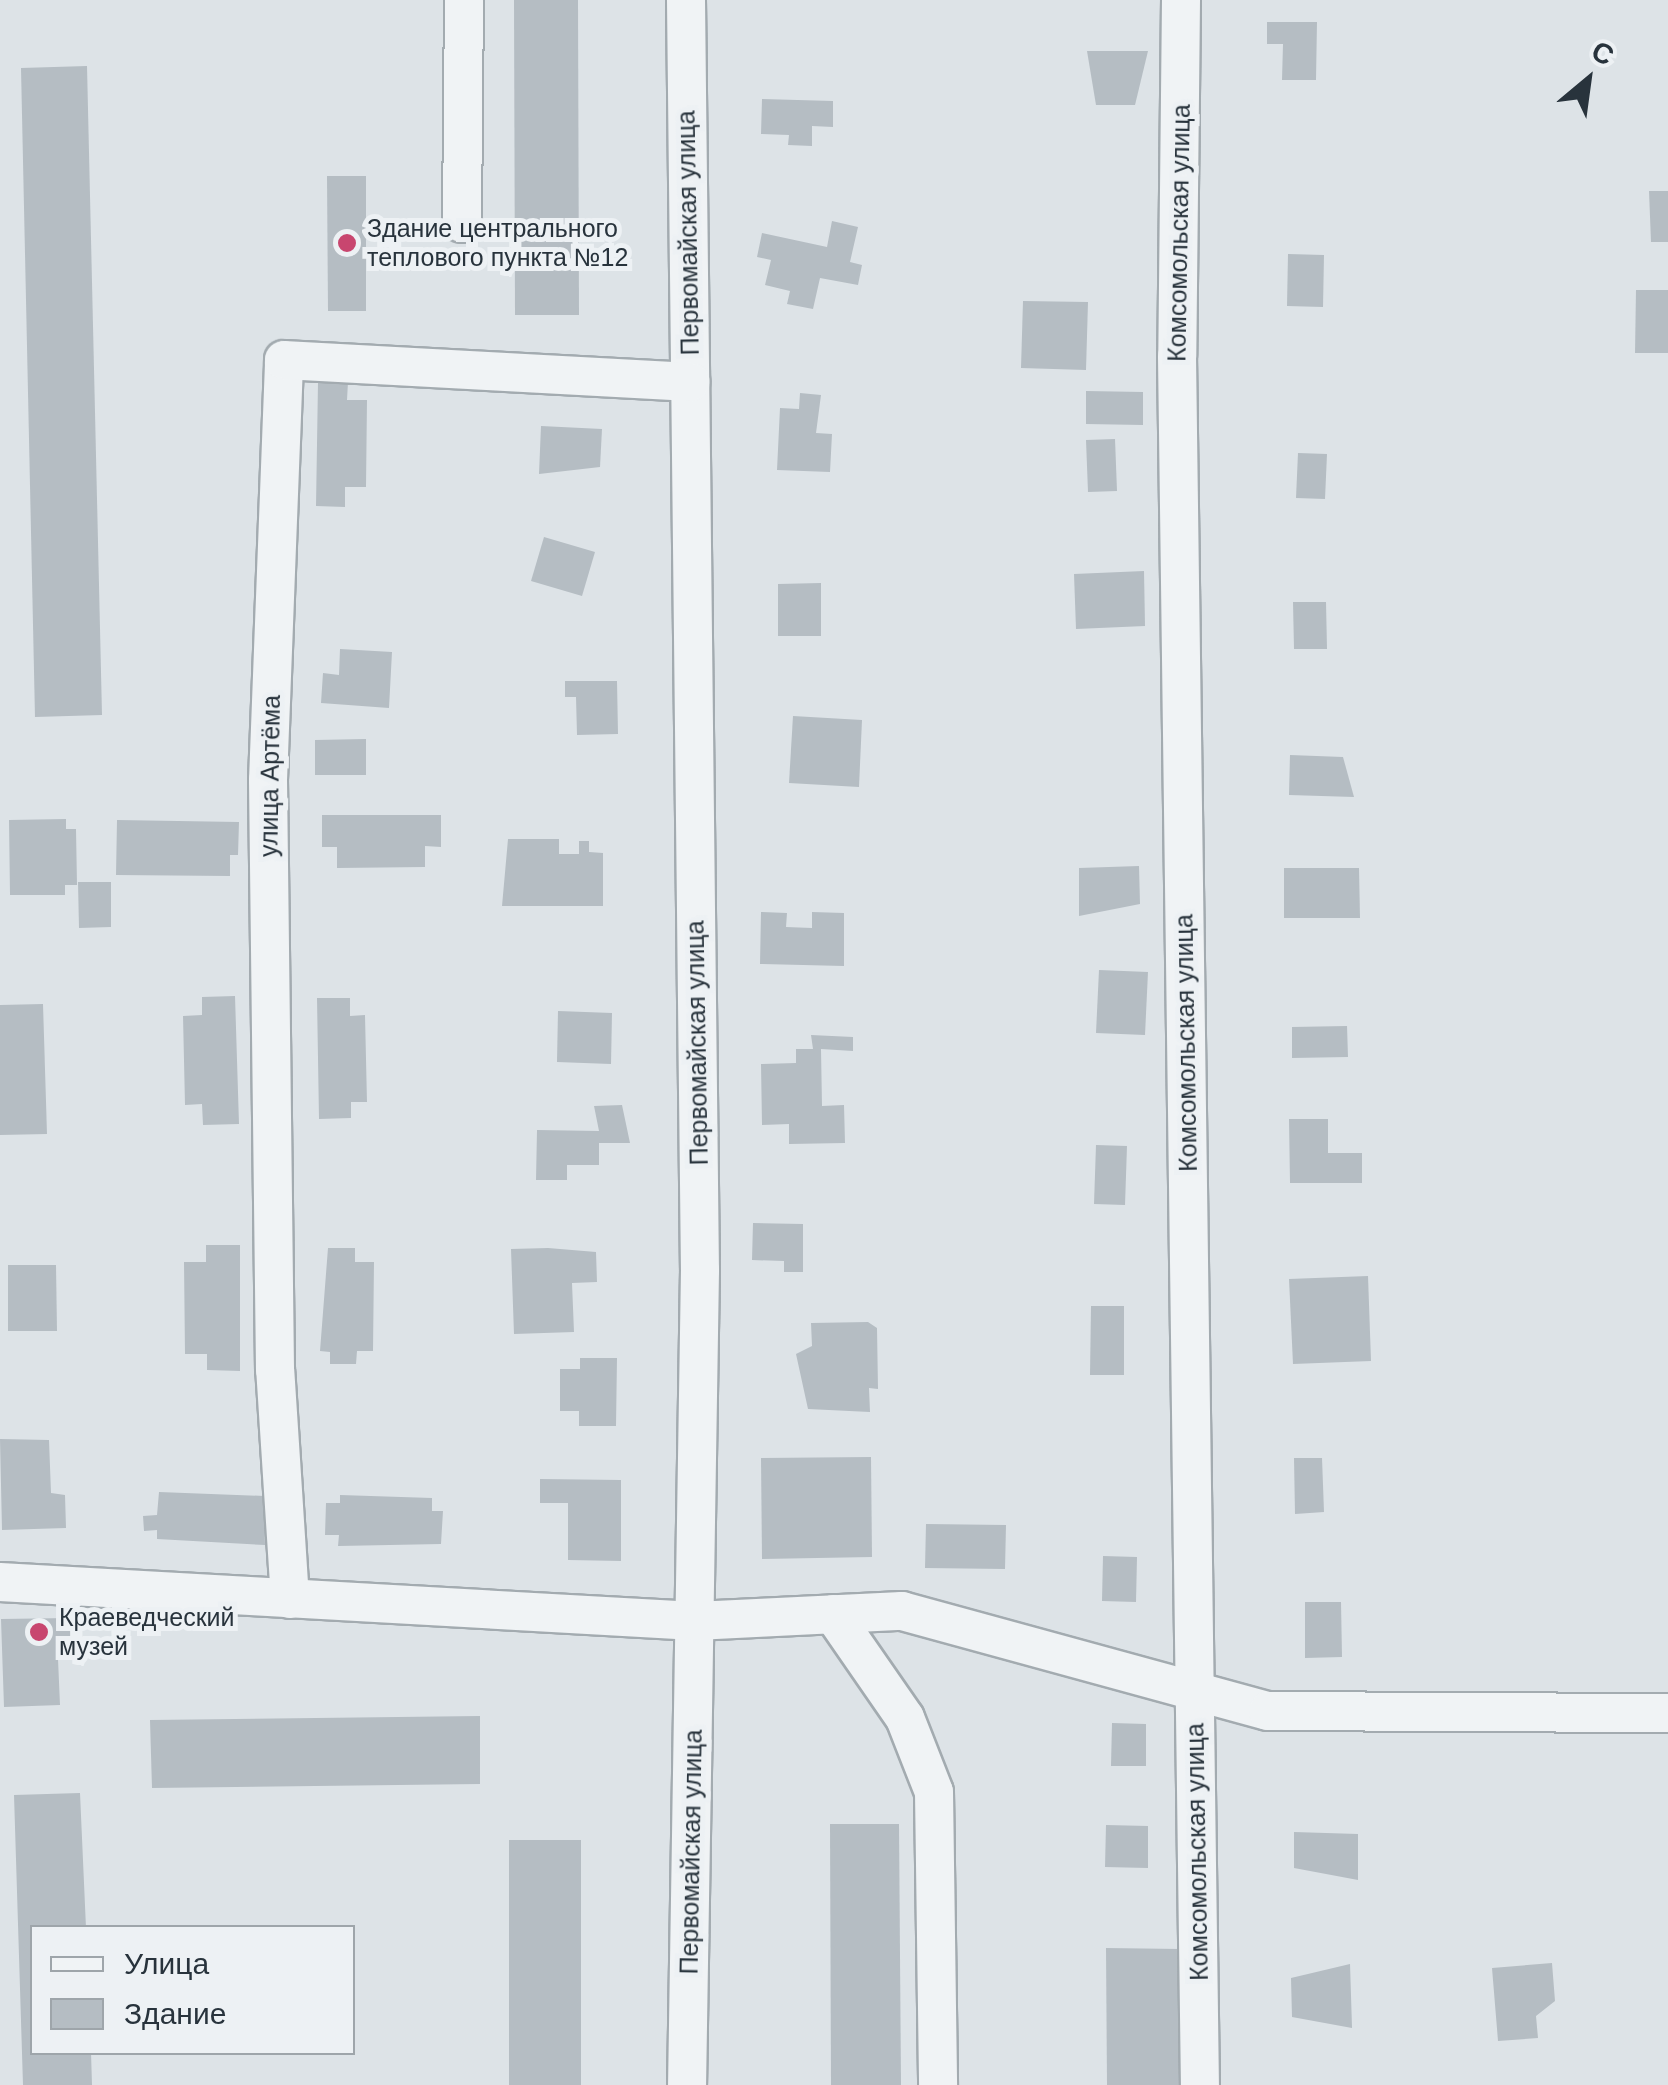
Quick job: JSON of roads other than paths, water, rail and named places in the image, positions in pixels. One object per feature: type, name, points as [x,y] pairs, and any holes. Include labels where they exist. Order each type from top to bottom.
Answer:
[{"type":"street","points":[[462,223],[464,0]]},
{"type":"street","name":"Первомайская улица","points":[[686,0],[695,1621],[687,2085]]},
{"type":"street","name":"Комсомольская улица","points":[[1181,0],[1177,356],[1200,2085]]},
{"type":"street","name":"улица Артёма","points":[[290,1598],[275,1370],[268,780],[284,360],[690,382]]},
{"type":"street","points":[[0,1582],[695,1621],[902,1611],[1195,1686],[1268,1710],[1668,1714]]},
{"type":"street","points":[[833,1614],[904,1718],[934,1792],[938,2085]]},
{"type":"place","name":"Здание центрального теплового пункта №12","points":[[347,243]]},
{"type":"place","name":"Краеведческий музей","points":[[39,1632]]}]
